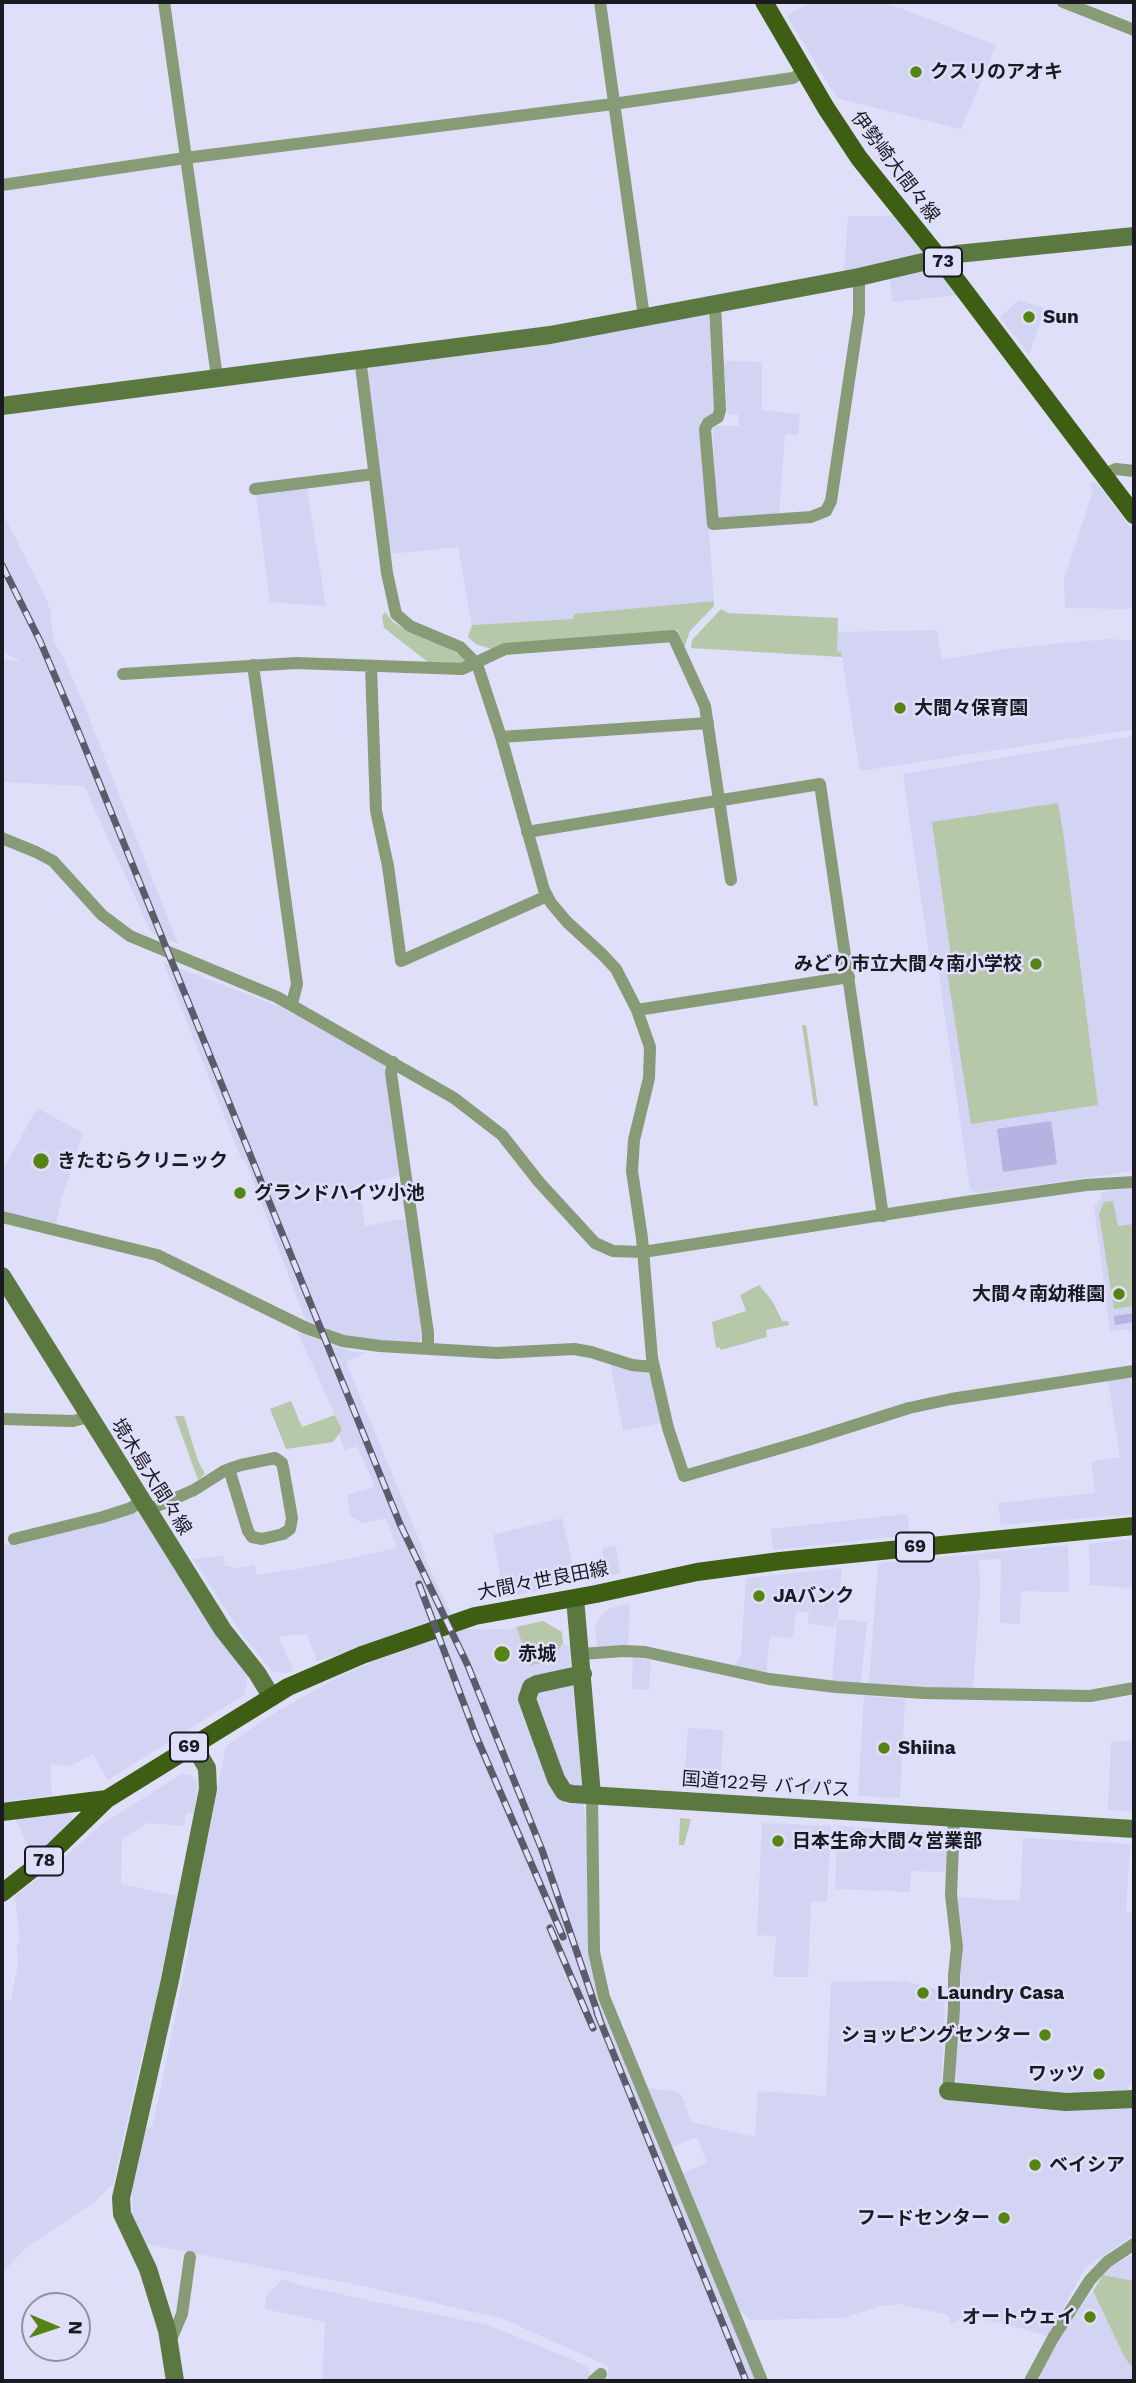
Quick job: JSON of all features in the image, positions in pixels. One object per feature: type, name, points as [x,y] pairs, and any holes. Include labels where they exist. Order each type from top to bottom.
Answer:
[{"type":"main road","name":"伊勢崎大間々線","points":[[764,2],[859,158],[940,258],[1134,515]]},
{"type":"main road","name":"大間々世良田線","points":[[2,1812],[107,1799],[271,1696],[328,1669],[475,1616],[575,1598],[672,1576],[744,1566],[1134,1526]]},
{"type":"main road","name":"78","points":[[2,1892],[44,1860],[107,1799]]},
{"type":"street","points":[[164,2],[217,377]]},
{"type":"street","points":[[600,2],[644,317]]},
{"type":"street","points":[[1063,2],[1134,30]]},
{"type":"street","points":[[2,185],[185,158],[613,104],[793,78],[804,71]]},
{"type":"street","points":[[2,406],[550,335],[859,277],[968,252],[1134,236]]},
{"type":"street","points":[[715,303],[720,410],[718,416],[708,423],[705,429],[713,524],[811,517],[826,512],[831,501],[859,313],[859,277]]},
{"type":"street","points":[[360,358],[387,573],[396,614],[410,626],[460,647],[477,663],[547,897],[567,922],[610,962],[637,1010],[650,1047],[648,1087],[632,1152],[634,1192],[643,1252],[653,1367],[668,1428],[684,1476],[909,1408],[1134,1371]]},
{"type":"street","points":[[1105,474],[1116,469],[1134,471]]},
{"type":"street","points":[[255,489],[374,474]]},
{"type":"street","points":[[123,674],[253,665],[332,663],[463,669],[505,649],[670,636],[674,639],[705,706],[731,880]]},
{"type":"street","points":[[253,665],[297,984],[292,1004]]},
{"type":"street","points":[[371,666],[376,811],[388,866],[401,961],[547,897]]},
{"type":"street","points":[[501,737],[708,723]]},
{"type":"street","points":[[527,832],[820,784],[883,1216]]},
{"type":"street","points":[[2,838],[53,861],[102,915],[130,936],[292,1004],[454,1098],[502,1135],[539,1182],[595,1243],[613,1251],[643,1252],[1086,1185],[1134,1182]]},
{"type":"street","points":[[637,1010],[849,977]]},
{"type":"street","points":[[393,1062],[391,1073],[428,1349]]},
{"type":"street","points":[[2,1217],[157,1255],[306,1328],[362,1345],[497,1353],[574,1349],[632,1365],[653,1367]]},
{"type":"street","name":"境木島大間々線","points":[[2,1276],[223,1630],[257,1673],[271,1696]]},
{"type":"street","points":[[2,1419],[73,1421],[89,1417]]},
{"type":"street","points":[[14,1539],[145,1506],[194,1490],[229,1469],[275,1458],[283,1467],[292,1518],[290,1529],[283,1534],[262,1539],[253,1537],[248,1531],[229,1469]]},
{"type":"street","points":[[575,1598],[592,1795],[594,1952],[604,1997],[762,2381]]},
{"type":"street","points":[[581,1654],[645,1652],[769,1678],[836,1687],[924,1693],[1090,1696],[1134,1688]]},
{"type":"street","name":"国道122号 バイパス","points":[[583,1674],[537,1684],[531,1687],[527,1699],[559,1787],[564,1792],[1134,1829]]},
{"type":"street","points":[[175,2381],[170,2342],[148,2269],[122,2214],[121,2198],[173,1967],[208,1789],[207,1769],[193,1744]]},
{"type":"street","points":[[954,1818],[951,1895],[957,1947],[948,2091],[1066,2102],[1134,2099]]},
{"type":"street","points":[[1030,2381],[1053,2338],[1090,2280],[1107,2262],[1134,2245]]},
{"type":"street","points":[[170,2342],[182,2314],[190,2258]]},
{"type":"shaded area","points":[[810,2],[884,2],[996,45],[961,129],[837,98],[787,16]]},
{"type":"shaded area","points":[[848,216],[893,216],[925,254],[844,274]]},
{"type":"shaded area","points":[[936,268],[958,295],[892,302],[890,277]]},
{"type":"shaded area","points":[[1019,300],[1045,308],[1029,355],[1000,317]]},
{"type":"shaded area","points":[[710,313],[715,411],[713,415],[701,420],[714,601],[574,614],[574,619],[472,625],[458,547],[389,554],[367,374],[372,365]]},
{"type":"shaded area","points":[[727,361],[762,362],[762,410],[800,414],[798,435],[785,434],[779,514],[721,518],[716,515],[713,428],[739,426],[738,414],[729,415],[727,411],[724,364]]},
{"type":"shaded area","points":[[1090,482],[1097,483],[1134,533],[1134,609],[1065,608],[1064,579],[1093,491],[1090,490]]},
{"type":"shaded area","points":[[307,489],[326,606],[270,602],[256,495]]},
{"type":"shaded area","points":[[2,512],[46,598],[54,643],[80,695],[178,944],[151,932],[84,786],[2,782],[2,659],[21,661],[2,652]]},
{"type":"shaded area","points":[[937,630],[942,660],[1053,644],[1111,639],[1134,641],[1134,729],[860,771],[841,652],[837,651],[837,632]]},
{"type":"shaded area","name":"みどり市立大間々南小学校","points":[[1134,736],[1134,1171],[977,1193],[970,1189],[937,961],[930,961],[903,774]]},
{"type":"shaded area","points":[[163,962],[280,1007],[385,1065],[400,1175],[359,1185],[365,1226],[403,1219],[407,1221],[424,1336],[418,1343],[370,1341],[348,1337],[306,1322],[245,1160],[242,1161]]},
{"type":"shaded area","name":"きたむらクリニック","points":[[37,1108],[83,1133],[62,1197],[56,1225],[2,1211],[2,1172]]},
{"type":"shaded area","points":[[1051,1121],[1057,1164],[1003,1172],[997,1129]]},
{"type":"shaded area","name":"大間々南幼稚園","points":[[1134,1188],[1134,1331],[1129,1332],[1128,1329],[1110,1332],[1094,1207],[1101,1198],[1101,1192]]},
{"type":"shaded area","points":[[1134,1313],[1134,1322],[1115,1325],[1114,1316]]},
{"type":"shaded area","points":[[298,1333],[354,1352],[367,1352],[346,1362],[425,1554],[423,1555],[451,1613],[317,1662],[307,1634],[283,1636],[279,1638],[293,1670],[284,1674],[272,1671],[243,1636],[193,1559],[223,1556],[225,1566],[239,1568],[254,1565],[257,1575],[397,1548],[386,1518],[360,1524],[360,1521],[351,1517],[347,1495],[375,1487],[357,1446],[345,1451],[339,1434],[342,1430]]},
{"type":"shaded area","points":[[610,1362],[653,1376],[665,1422],[623,1431]]},
{"type":"shaded area","points":[[1131,1378],[1134,1400],[1134,1514],[1001,1525],[998,1503],[1095,1493],[1091,1462],[1120,1457],[1108,1381]]},
{"type":"shaded area","points":[[138,1511],[216,1635],[248,1676],[244,1695],[108,1780],[93,1754],[70,1766],[50,1764],[52,1795],[2,1802],[2,1546]]},
{"type":"shaded area","points":[[907,1514],[910,1535],[773,1550],[771,1529]]},
{"type":"shaded area","points":[[562,1518],[577,1582],[504,1598],[493,1535]]},
{"type":"shaded area","points":[[1132,1539],[1133,1588],[1090,1585],[1089,1544]]},
{"type":"shaded area","points":[[1068,1545],[1069,1592],[1021,1591],[1020,1624],[1000,1623],[1001,1559],[979,1560],[980,1591],[973,1691],[869,1683],[878,1563]]},
{"type":"shaded area","points":[[616,1546],[620,1574],[607,1576],[602,1548]]},
{"type":"shaded area","points":[[842,1568],[838,1619],[867,1622],[859,1684],[832,1682],[837,1619],[835,1627],[808,1624],[809,1612],[796,1612],[793,1638],[770,1636],[766,1674],[733,1668],[741,1656],[746,1578]]},
{"type":"shaded area","points":[[630,1603],[628,1646],[597,1647],[595,1625],[604,1613],[610,1608]]},
{"type":"shaded area","points":[[543,1621],[562,1632],[563,1643],[569,1646],[587,1841],[589,1947],[756,2381],[601,2381],[608,2377],[608,2366],[503,2319],[368,2287],[146,2244],[133,2219],[132,2190],[145,2130],[152,2126],[160,2093],[226,1746],[271,1715],[342,1675],[380,1659],[466,1629],[509,1629]]},
{"type":"shaded area","points":[[633,1658],[651,1660],[649,1690],[632,1689]]},
{"type":"shaded area","points":[[864,1696],[905,1699],[900,1798],[858,1796]]},
{"type":"shaded area","points":[[688,1728],[723,1730],[720,1787],[684,1785]]},
{"type":"shaded area","points":[[1134,1741],[1134,1811],[1108,1810],[1111,1742]]},
{"type":"shaded area","points":[[189,1774],[198,1787],[193,1814],[186,1813],[184,1826],[147,1823],[122,1839],[121,1884],[178,1896],[148,2040],[145,2041],[113,2184],[96,2201],[27,2247],[2,2273],[2,1999],[11,2000],[18,1964],[17,1944],[20,1942],[15,1895],[46,1873],[101,1825],[180,1775]]},
{"type":"shaded area","points":[[801,1778],[820,1780],[819,1793],[800,1792]]},
{"type":"shaded area","points":[[70,1812],[73,1820],[47,1848],[33,1858],[15,1818]]},
{"type":"shaded area","points":[[762,1823],[831,1826],[827,1902],[811,1901],[808,1977],[773,1977],[776,1936],[757,1935]]},
{"type":"shaded area","points":[[838,1826],[947,1834],[945,1872],[911,1871],[910,1892],[835,1889]]},
{"type":"shaded area","points":[[1023,1838],[1130,1844],[1126,1911],[1134,1912],[1134,2075],[1127,2091],[1067,2095],[962,2085],[952,2075],[962,1988],[962,1926],[957,1897],[1020,1901]]},
{"type":"shaded area","points":[[905,1981],[939,1990],[945,1996],[941,2099],[968,2098],[1134,2107],[1134,2235],[1085,2268],[1048,2336],[965,2316],[951,2325],[945,2314],[899,2304],[880,2306],[843,2318],[751,2320],[734,2305],[682,2173],[707,2163],[697,2137],[669,2148],[647,2088],[678,2092],[691,2122],[755,2137],[758,2091],[826,2096],[831,1982]]},
{"type":"shaded area","points":[[1134,2254],[1134,2281],[1103,2275],[1108,2268]]},
{"type":"shaded area","points":[[282,2279],[302,2286],[491,2326],[587,2366],[590,2376],[584,2381],[322,2381],[325,2322],[265,2309],[266,2297]]},
{"type":"shaded area","name":"オートウェイ","points":[[1093,2291],[1125,2358],[1134,2370],[1134,2381],[1034,2381],[1057,2339]]},
{"type":"green space","points":[[714,601],[714,606],[690,631],[684,648],[678,630],[523,643],[491,649],[476,644],[468,637],[472,625],[573,619],[574,614]]},
{"type":"green space","points":[[721,609],[728,613],[838,618],[837,651],[841,652],[842,657],[691,648],[692,640]]},
{"type":"green space","points":[[385,612],[401,627],[454,651],[467,661],[465,666],[428,662],[384,628],[382,616]]},
{"type":"green space","points":[[1058,803],[1098,1105],[971,1124],[946,965],[952,964],[932,822]]},
{"type":"green space","points":[[802,1025],[806,1025],[818,1106],[814,1106]]},
{"type":"green space","points":[[1113,1201],[1118,1226],[1134,1224],[1134,1306],[1114,1309],[1099,1214],[1104,1202]]},
{"type":"green space","points":[[759,1285],[773,1302],[782,1321],[788,1321],[789,1325],[766,1330],[767,1337],[721,1350],[716,1348],[712,1322],[746,1311],[740,1295]]},
{"type":"green space","points":[[291,1401],[302,1427],[335,1415],[342,1430],[333,1442],[286,1449],[270,1409]]},
{"type":"green space","points":[[175,1416],[184,1416],[198,1461],[205,1474],[198,1480]]},
{"type":"green space","points":[[543,1621],[562,1632],[563,1643],[551,1661],[531,1665],[516,1627]]},
{"type":"green space","points":[[680,1818],[691,1819],[684,1845],[679,1845]]},
{"type":"green space","points":[[1103,2275],[1134,2281],[1134,2370],[1125,2358],[1093,2291]]},
{"type":"railway","points":[[2,565],[40,641],[77,728],[400,1524],[468,1666],[542,1850],[600,2020]]},
{"type":"railway","points":[[419,1584],[476,1736],[563,1937]]},
{"type":"railway","points":[[550,1928],[593,2028]]},
{"type":"railway","points":[[597,2013],[746,2381]]},
{"type":"place","name":"クスリのアオキ","points":[[916,72]]},
{"type":"place","name":"Sun","points":[[1029,317]]},
{"type":"place","name":"大間々保育園","points":[[900,708]]},
{"type":"place","name":"みどり市立大間々南小学校","points":[[1036,964]]},
{"type":"place","name":"きたむらクリニック","points":[[41,1161]]},
{"type":"place","name":"グランドハイツ小池","points":[[240,1193]]},
{"type":"place","name":"大間々南幼稚園","points":[[1119,1294]]},
{"type":"place","name":"JAバンク","points":[[759,1596]]},
{"type":"place","name":"赤城","points":[[502,1654]]},
{"type":"place","name":"Shiina","points":[[884,1748]]},
{"type":"place","name":"日本生命大間々営業部","points":[[778,1841]]},
{"type":"place","name":"Laundry Casa","points":[[923,1993]]},
{"type":"place","name":"ショッピングセンター","points":[[1045,2035]]},
{"type":"place","name":"ワッツ","points":[[1099,2074]]},
{"type":"place","name":"ベイシア","points":[[1035,2165]]},
{"type":"place","name":"フードセンター","points":[[1004,2218]]},
{"type":"place","name":"オートウェイ","points":[[1090,2317]]}]
